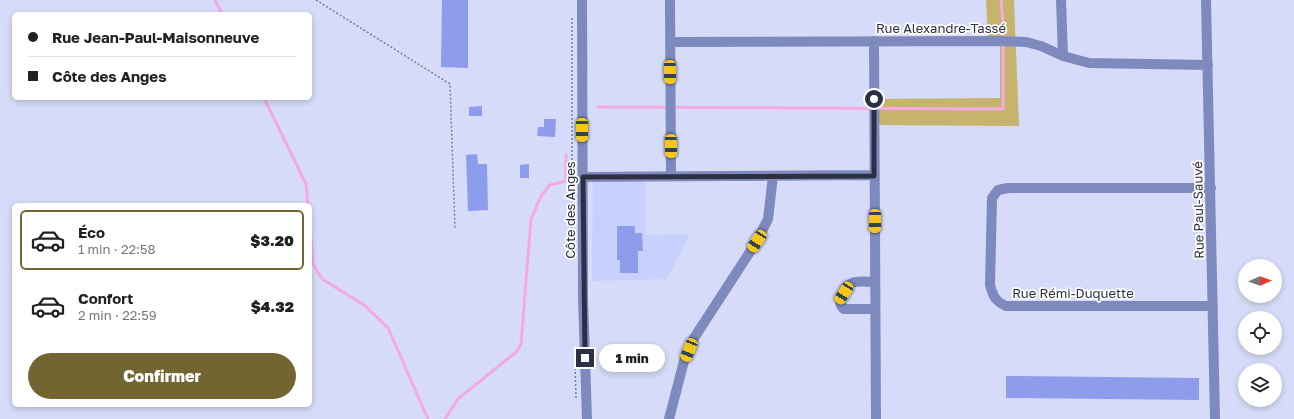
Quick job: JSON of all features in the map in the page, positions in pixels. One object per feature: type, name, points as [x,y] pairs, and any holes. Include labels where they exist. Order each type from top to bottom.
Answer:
[{"type":"street","name":"Côte des Anges","points":[[582,0],[583,298],[587,419]]},
{"type":"street","points":[[670,0],[671,176]]},
{"type":"street","points":[[1062,0],[1063,56]]},
{"type":"street","name":"Rue Paul-Sauvé","points":[[1206,0],[1215,419]]},
{"type":"street","points":[[874,41],[876,419]]},
{"type":"street","name":"Rue Alexandre-Tassé","points":[[670,42],[1026,42],[1041,46],[1063,56],[1088,63],[1208,65]]},
{"type":"street","points":[[669,419],[684,361],[694,338],[757,241],[768,219],[773,176]]},
{"type":"street","points":[[583,177],[874,176]]},
{"type":"street","name":"Rue Rémi-Duquette","points":[[1210,188],[1008,188],[998,190],[992,198],[990,285],[993,296],[999,303],[1006,306],[1213,306]]},
{"type":"street","points":[[875,282],[854,282],[849,285],[840,300],[840,304],[844,309],[875,309]]},
{"type":"path","points":[[316,0],[450,84],[455,228]]},
{"type":"shaded area","points":[[986,0],[1014,0],[1019,126],[874,125],[874,99],[1000,98],[1000,41],[988,41]]},
{"type":"shaded area","points":[[645,176],[645,235],[690,234],[667,279],[592,281],[593,179]]},
{"type":"building","points":[[442,0],[468,0],[468,68],[441,67]]},
{"type":"building","points":[[482,106],[482,116],[469,116],[469,107]]},
{"type":"building","points":[[544,119],[556,119],[555,137],[537,136],[538,127],[544,127]]},
{"type":"building","points":[[477,154],[478,164],[487,164],[488,210],[468,211],[466,155]]},
{"type":"building","points":[[529,164],[529,178],[520,178],[520,165]]},
{"type":"building","points":[[617,226],[635,226],[635,233],[642,233],[643,251],[638,251],[638,273],[620,273],[620,260],[617,260]]},
{"type":"building","points":[[1006,376],[1199,378],[1199,400],[1006,398]]},
{"type":"waterway","points":[[215,0],[221,12]]},
{"type":"waterway","points":[[598,107],[1003,109],[1003,24],[1001,0]]},
{"type":"waterway","points":[[265,100],[306,184],[308,203]]},
{"type":"waterway","points":[[445,419],[458,399],[516,352],[521,344],[531,219],[541,196],[550,185],[566,181],[566,155]]},
{"type":"waterway","points":[[312,251],[313,264],[322,279],[364,305],[388,328],[428,419]]},
{"type":"route","points":[[585,358],[583,298],[583,177],[874,176],[874,99]]}]
